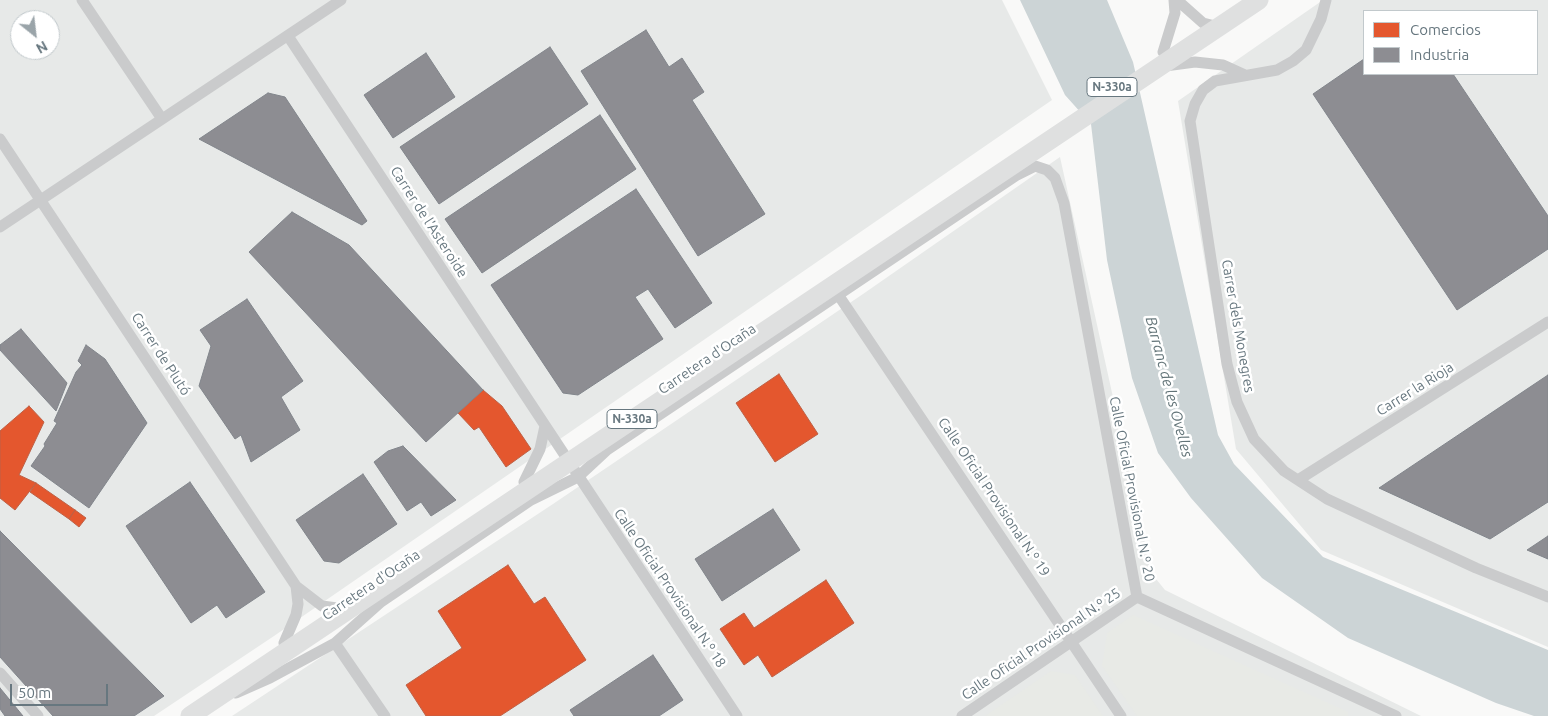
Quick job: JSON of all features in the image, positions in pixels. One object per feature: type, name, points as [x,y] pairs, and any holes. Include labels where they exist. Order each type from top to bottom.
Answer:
[{"type":"main road","name":"Carretera d'Ocaña","points":[[1211,25],[1238,0]]},
{"type":"main road","name":"Carretera d'Ocaña","points":[[195,712],[569,465],[1159,59],[1211,25],[1259,0]]},
{"type":"main road","name":"Carretera d'Ocaña","points":[[176,716],[524,482],[569,465]]},
{"type":"street","points":[[82,0],[162,120]]},
{"type":"street","points":[[0,228],[341,0]]},
{"type":"street","points":[[1159,59],[1174,13],[1176,0],[1211,25]]},
{"type":"street","points":[[1320,0],[1322,19]]},
{"type":"street","points":[[1322,19],[1326,0]]},
{"type":"street","name":"Carrer dels Monegres","points":[[1322,19],[1306,50],[1293,62],[1276,70],[1258,75],[1245,75],[1215,82],[1203,90],[1195,104],[1190,121],[1191,139],[1227,364],[1237,402],[1254,439],[1284,471],[1298,480],[1335,503],[1476,568],[1548,598]]},
{"type":"street","name":"Carrer de l'Asteroide","points":[[288,36],[569,465]]},
{"type":"street","name":"Carretera d'Ocaña","points":[[1159,59],[1223,65],[1245,75]]},
{"type":"street","name":"Carrer de Plutó","points":[[0,139],[296,586],[322,606],[337,608]]},
{"type":"street","name":"Carretera d'Ocaña","points":[[195,712],[270,678],[335,643],[389,597],[531,500],[569,465],[607,450],[839,296],[1017,174],[1035,166],[1047,170]]},
{"type":"street","name":"Calle Oficial Provisional N.º 20","points":[[1047,170],[1055,178],[1064,203],[1137,597],[1396,716]]},
{"type":"street","name":"Calle Oficial Provisional N.º 19","points":[[839,296],[1122,716]]},
{"type":"street","name":"Carrer la Rioja","points":[[1298,480],[1548,322]]},
{"type":"street","points":[[524,482],[540,449],[545,426]]},
{"type":"street","name":"Calle Oficial Provisional N.º 18","points":[[569,465],[737,716]]},
{"type":"street","points":[[284,643],[296,615],[298,604],[296,586]]},
{"type":"street","name":"Calle Oficial Provisional N.º 25","points":[[962,716],[1137,597]]},
{"type":"street","points":[[335,643],[384,716]]},
{"type":"street","points":[[0,673],[38,716]]},
{"type":"shaded area","points":[[0,0],[1002,0],[1052,100],[274,636],[154,716],[0,716]]},
{"type":"shaded area","points":[[1323,0],[1548,0],[1548,647],[1321,550],[1236,449],[1178,101]]},
{"type":"shaded area","points":[[1060,157],[1152,574],[1165,590],[1421,716],[232,716],[553,504],[863,294]]},
{"type":"shaded area","points":[[1133,615],[1348,712],[1348,716],[1137,716],[1102,666],[1107,633]]},
{"type":"shaded area","points":[[1051,671],[1075,675],[1103,716],[985,716]]},
{"type":"water","name":"Barranc de les Ovelles","points":[[1020,0],[1107,0],[1133,62],[1218,435],[1234,464],[1323,557],[1548,650],[1548,716],[1534,716],[1496,703],[1348,638],[1262,578],[1191,498],[1158,453],[1132,378],[1107,260],[1091,124],[1065,95]]},
{"type":"building: Comercios","points":[[779,374],[818,434],[775,462],[736,403]]},
{"type":"building: Comercios","points":[[483,390],[502,406],[531,449],[506,467],[479,427],[474,430],[458,413]]},
{"type":"building: Comercios","points":[[29,406],[44,422],[19,475],[36,483],[15,510],[0,498],[0,431]]},
{"type":"building: Comercios","points":[[36,483],[75,510],[69,519],[30,492]]},
{"type":"building: Comercios","points":[[75,510],[86,518],[79,527],[69,519]]},
{"type":"building: Comercios","points":[[508,565],[534,604],[545,597],[586,660],[500,716],[426,716],[406,685],[462,648],[438,611]]},
{"type":"building: Comercios","points":[[826,580],[854,623],[772,677],[758,655],[744,665],[720,629],[744,613],[754,628]]},
{"type":"building: Industria","points":[[646,30],[669,67],[682,58],[704,92],[692,100],[765,214],[698,256],[581,71]]},
{"type":"building: Industria","points":[[550,47],[588,104],[439,204],[400,147]]},
{"type":"building: Industria","points":[[426,53],[455,97],[393,138],[364,95]]},
{"type":"building: Industria","points":[[1363,60],[1363,75],[1454,75],[1548,216],[1548,249],[1457,310],[1313,94]]},
{"type":"building: Industria","points":[[268,93],[285,97],[367,221],[362,225],[199,139]]},
{"type":"building: Industria","points":[[600,115],[636,169],[482,273],[445,219]]},
{"type":"building: Industria","points":[[636,189],[712,303],[675,328],[648,289],[635,297],[663,339],[578,395],[563,393],[491,285]]},
{"type":"building: Industria","points":[[292,212],[349,245],[483,390],[426,442],[249,252]]},
{"type":"building: Industria","points":[[247,299],[303,381],[281,397],[300,430],[251,462],[241,435],[235,439],[199,386],[211,346],[200,330]]},
{"type":"building: Industria","points":[[21,329],[67,383],[56,411],[0,350],[0,345]]},
{"type":"building: Industria","points":[[86,345],[105,359],[147,423],[89,508],[31,466],[45,446],[44,444],[57,423],[54,421],[76,372],[82,365],[78,361]]},
{"type":"building: Industria","points":[[1548,375],[1548,502],[1490,539],[1379,488]]},
{"type":"building: Industria","points":[[403,446],[456,500],[431,516],[421,502],[407,511],[374,462],[388,451]]},
{"type":"building: Industria","points":[[363,474],[397,524],[339,563],[324,561],[296,520]]},
{"type":"building: Industria","points":[[190,482],[265,592],[226,618],[217,605],[191,623],[126,526]]},
{"type":"building: Industria","points":[[773,509],[800,550],[722,601],[695,559]]},
{"type":"building: Industria","points":[[0,531],[164,696],[134,716],[53,716],[0,657]]},
{"type":"building: Industria","points":[[1548,536],[1548,559],[1527,550]]},
{"type":"building: Industria","points":[[653,655],[683,700],[659,716],[574,716],[570,710]]},
{"type":"building: Industria","points":[[0,688],[23,716],[5,716],[0,709]]}]
